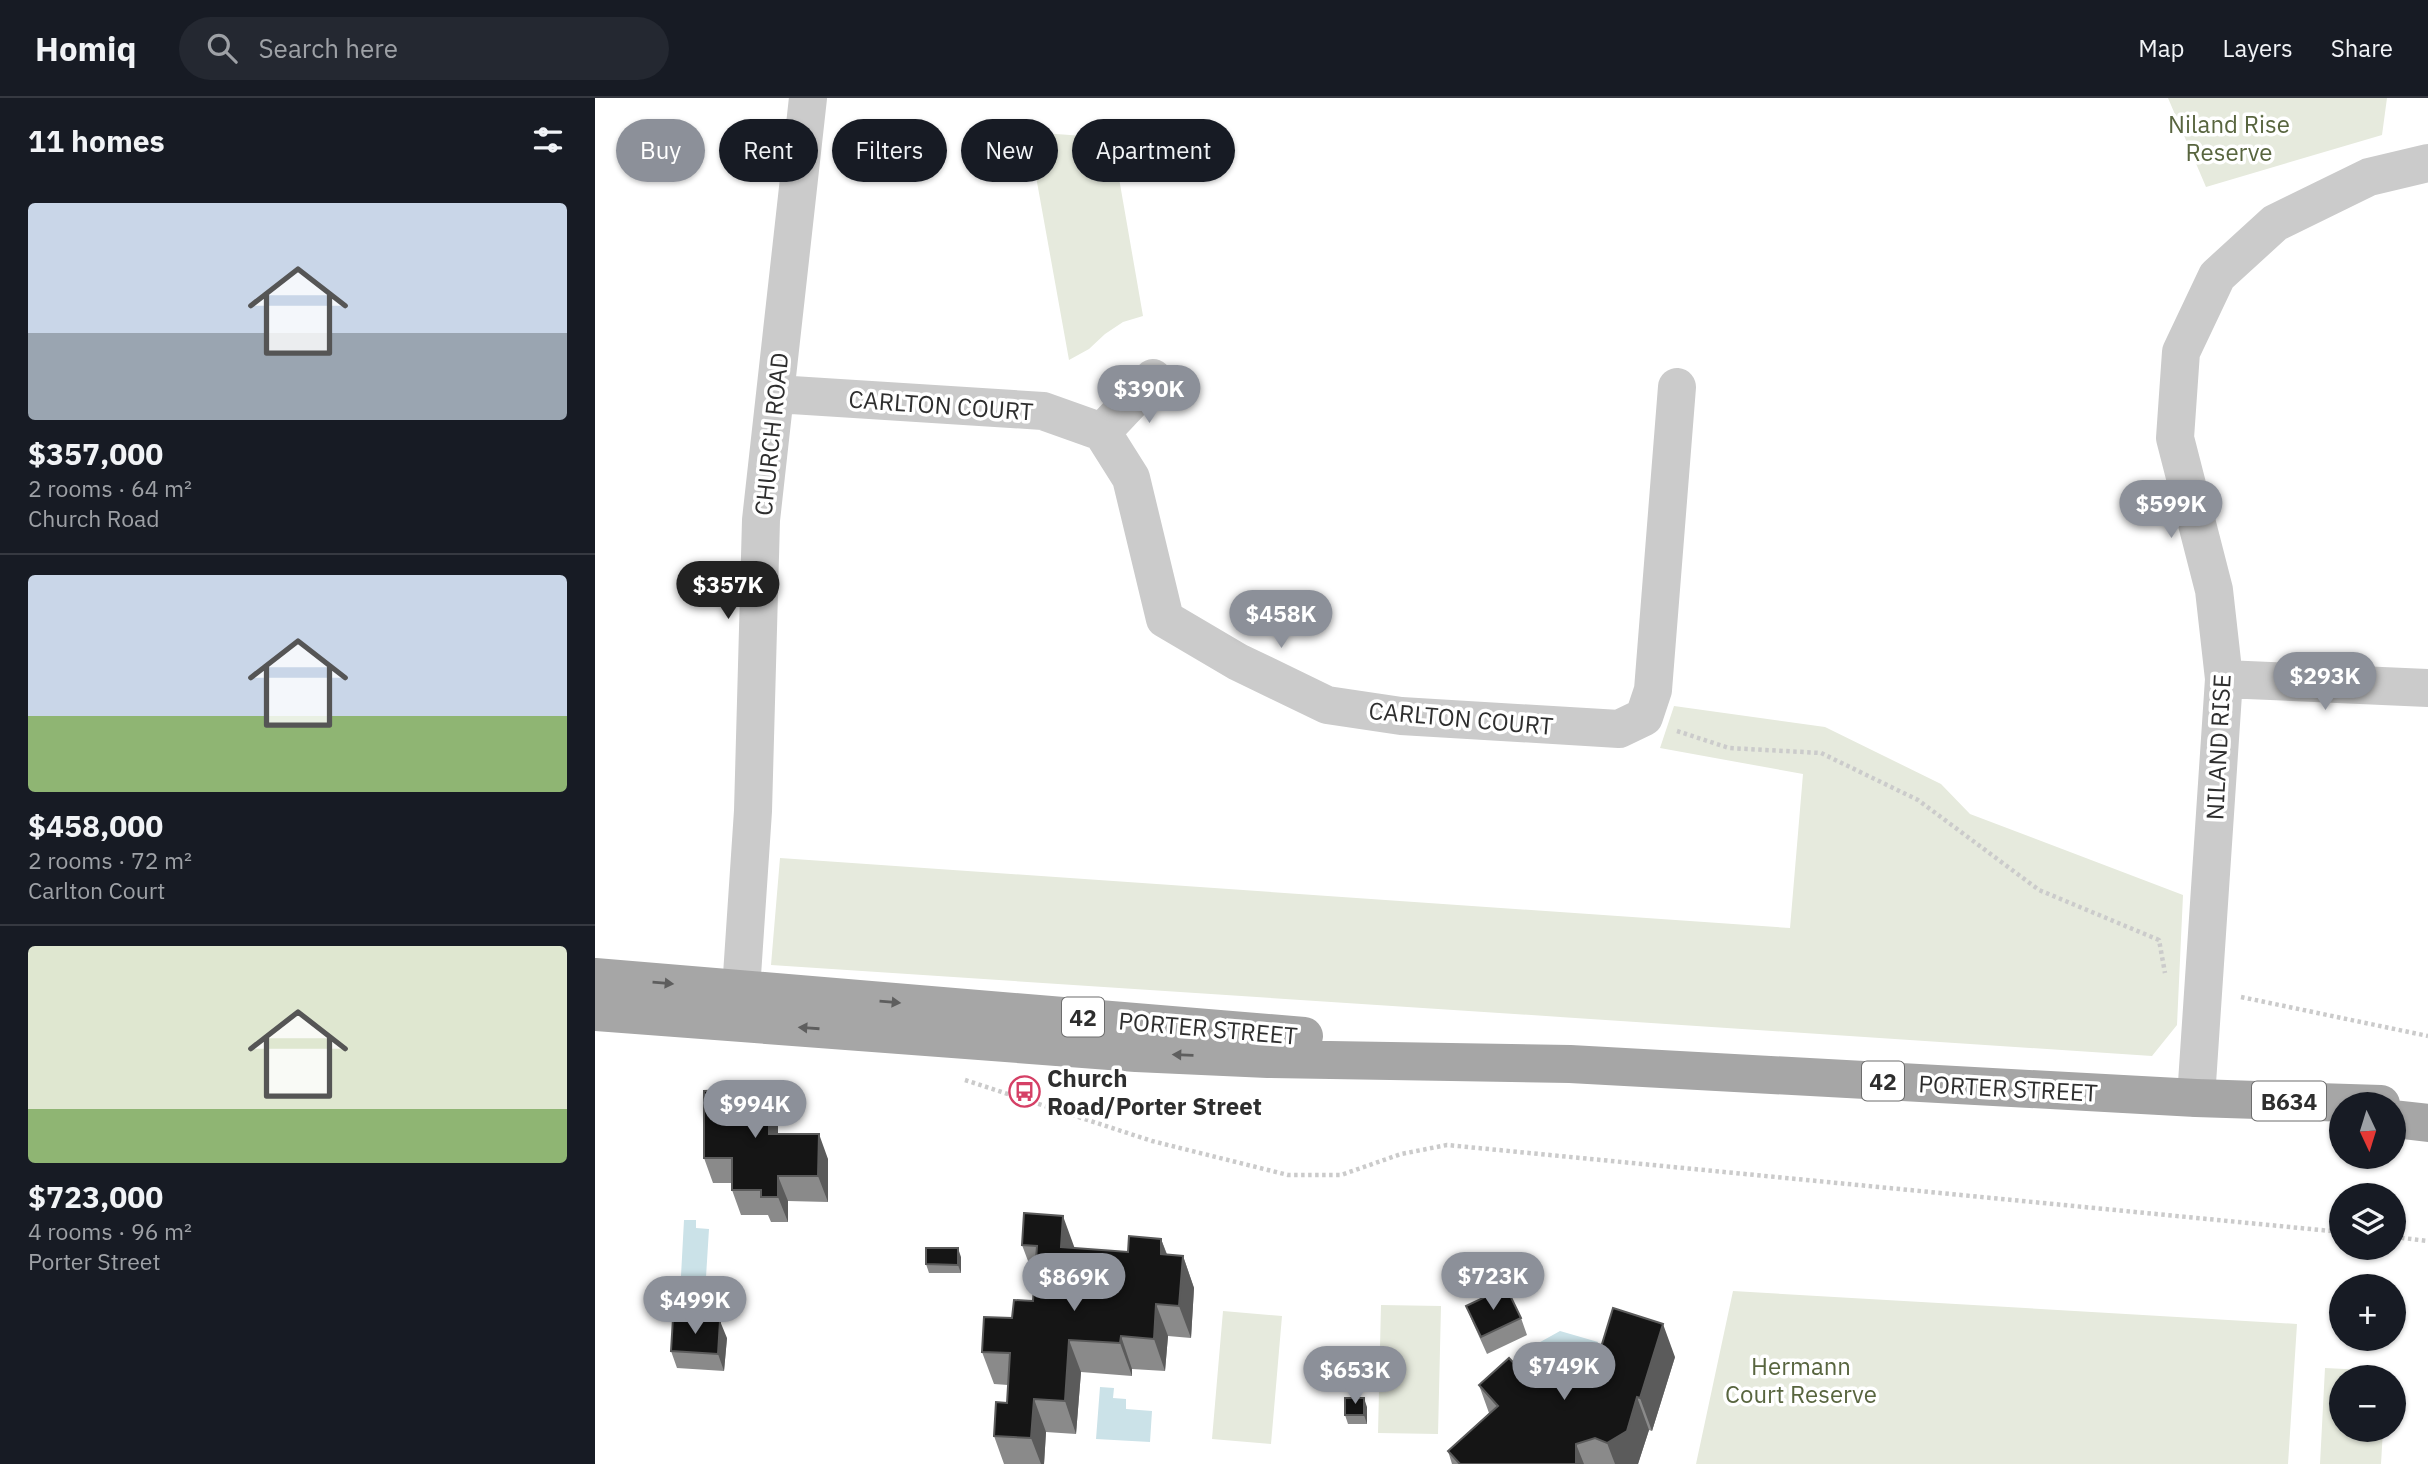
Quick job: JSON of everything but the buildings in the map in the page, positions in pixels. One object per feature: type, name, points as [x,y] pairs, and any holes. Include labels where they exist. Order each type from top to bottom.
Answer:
[{"type":"main road","name":"PORTER STREET","points":[[595,977],[740,1006]]},
{"type":"main road","name":"PORTER STREET","points":[[595,1012],[740,1006],[1235,1029],[1570,1064],[2196,1098],[2329,1102]]},
{"type":"main road","name":"PORTER STREET","points":[[2196,1098],[2329,1113]]},
{"type":"main road","points":[[2406,1105],[2428,1106]]},
{"type":"main road","points":[[2406,1120],[2428,1123]]},
{"type":"street","name":"CHURCH ROAD","points":[[740,1006],[753,811],[761,520],[808,98]]},
{"type":"street","name":"NILAND RISE","points":[[2196,1098],[2201,989],[2224,679],[2214,590],[2175,438],[2181,352],[2217,276],[2275,223],[2369,177],[2428,163]]},
{"type":"street","points":[[1102,432],[1153,378]]},
{"type":"street","points":[[1644,717],[1653,690],[1677,387]]},
{"type":"street","name":"CARLTON COURT","points":[[776,394],[1043,411],[1102,432],[1131,478],[1165,619],[1238,662],[1327,705],[1401,716],[1619,729],[1644,717]]},
{"type":"street","points":[[2224,679],[2428,688]]},
{"type":"path","points":[[1644,717],[1689,737],[1729,748],[1821,753],[1918,800],[2039,890],[2159,940],[2165,977],[2201,989],[2428,1036]]},
{"type":"path","points":[[959,1078],[1152,1141],[1287,1175],[1341,1175],[1401,1154],[1447,1145],[2329,1231]]},
{"type":"path","points":[[2406,1238],[2428,1241]]},
{"type":"green space","name":"Niland Rise Reserve","points":[[2168,98],[2387,98],[2382,135],[2206,187]]},
{"type":"green space","points":[[1058,134],[1072,135],[1072,182],[1120,182],[1143,316],[1123,322],[1089,349],[1069,360],[1037,182],[1058,182]]},
{"type":"green space","points":[[1674,706],[1825,727],[1941,784],[1970,814],[2183,895],[2177,1025],[2152,1056],[771,965],[780,858],[1790,928],[1803,774],[1660,748]]},
{"type":"green space","name":"Hermann Court Reserve","points":[[1733,1291],[2297,1324],[2288,1464],[1696,1464]]},
{"type":"green space","points":[[1381,1305],[1441,1306],[1438,1434],[1378,1433]]},
{"type":"green space","points":[[1223,1311],[1282,1316],[1271,1444],[1212,1439]]},
{"type":"green space","points":[[2325,1368],[2329,1368],[2329,1442],[2382,1442],[2381,1464],[2320,1464]]},
{"type":"water","points":[[684,1220],[696,1220],[696,1228],[709,1229],[706,1277],[681,1276]]},
{"type":"water","points":[[1560,1331],[1598,1342],[1590,1370],[1563,1363],[1547,1371],[1533,1346]]},
{"type":"water","points":[[1100,1387],[1114,1388],[1113,1398],[1126,1399],[1126,1409],[1152,1411],[1150,1442],[1096,1439]]},
{"type":"place","name":"Church Road/Porter Street","points":[[1024,1092]]}]
